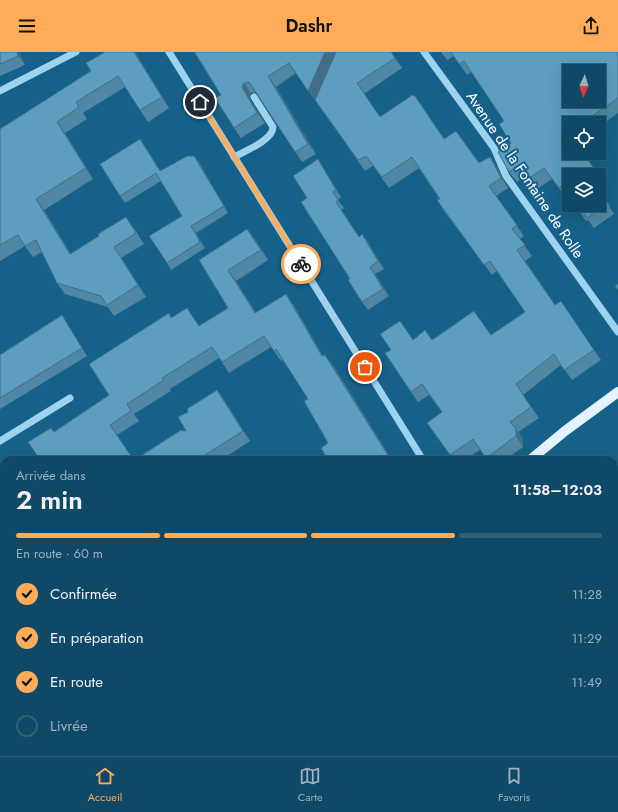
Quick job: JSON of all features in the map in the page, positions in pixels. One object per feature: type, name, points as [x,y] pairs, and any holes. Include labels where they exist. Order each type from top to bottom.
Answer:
[{"type":"main road","points":[[535,456],[565,431],[618,392]]},
{"type":"street","points":[[0,92],[76,52]]},
{"type":"street","points":[[169,52],[421,456]]},
{"type":"street","name":"Avenue de la Fontaine de Rolle","points":[[424,52],[494,148],[506,176],[618,332]]},
{"type":"street","points":[[234,157],[266,138],[273,131],[273,126],[254,97]]},
{"type":"street","points":[[0,441],[70,398]]},
{"type":"path","points":[[546,756],[553,756]]},
{"type":"building","points":[[0,52],[17,52],[18,56],[0,64]]},
{"type":"building","points":[[105,52],[134,52],[162,97],[140,110],[118,76],[76,102],[79,107],[57,122],[86,168],[36,199],[70,254],[99,236],[98,234],[126,217],[136,233],[114,247],[138,285],[107,305],[101,296],[57,283],[36,240],[25,246],[18,235],[0,245],[0,129],[91,71],[86,63]]},
{"type":"building","points":[[325,52],[308,91],[289,63],[268,76],[308,144],[295,152],[249,82],[244,83],[242,87],[257,113],[234,128],[215,98],[221,95],[195,53]]},
{"type":"building","points":[[336,52],[391,52],[395,58],[357,83],[380,117],[412,95],[415,96],[444,139],[456,131],[479,163],[490,157],[501,178],[489,186],[517,225],[512,229],[525,245],[517,250],[555,305],[561,301],[594,350],[564,370],[554,354],[516,384],[531,407],[510,422],[516,429],[516,436],[489,456],[485,456],[473,439],[450,455],[427,423],[442,412],[422,384],[411,392],[385,353],[391,350],[380,334],[400,321],[413,340],[425,330],[432,340],[474,311],[491,335],[525,312],[490,261],[484,265],[437,200],[440,199],[412,157],[382,177],[366,156],[358,160],[315,100]]},
{"type":"building","points":[[451,52],[618,52],[618,98],[606,106],[606,64],[562,64],[562,108],[604,108],[592,116],[562,116],[562,160],[588,160],[594,168],[562,168],[562,186],[559,188],[544,168],[529,178],[520,165],[509,172],[498,152],[511,143],[499,124],[504,121],[464,61],[459,64]]},
{"type":"building","points":[[140,139],[160,171],[187,156],[194,156],[224,206],[191,226],[200,242],[167,263],[149,236],[182,216],[156,173],[120,196],[100,164]]},
{"type":"building","points":[[318,159],[336,190],[333,192],[338,200],[336,202],[359,237],[362,234],[378,261],[370,267],[383,289],[362,302],[348,280],[350,279],[301,202],[307,198],[293,176]]},
{"type":"building","points":[[583,212],[596,212],[587,218]]},
{"type":"building","points":[[247,229],[261,250],[228,270],[255,313],[286,294],[322,356],[325,355],[388,456],[326,456],[321,448],[328,443],[304,401],[308,399],[276,349],[274,351],[264,336],[222,362],[212,347],[162,378],[164,380],[127,404],[131,411],[110,425],[131,456],[37,456],[28,442],[51,428],[54,432],[109,395],[89,364],[169,313],[171,318],[187,308],[199,326],[228,308],[199,260]]},
{"type":"building","points":[[62,315],[82,348],[0,398],[0,355]]},
{"type":"building","points":[[217,390],[243,431],[203,456],[141,456],[181,430],[186,431],[178,417],[188,412],[187,409]]},
{"type":"way so far","points":[[301,264],[365,367]]},
{"type":"route","points":[[200,102],[301,264]]}]
